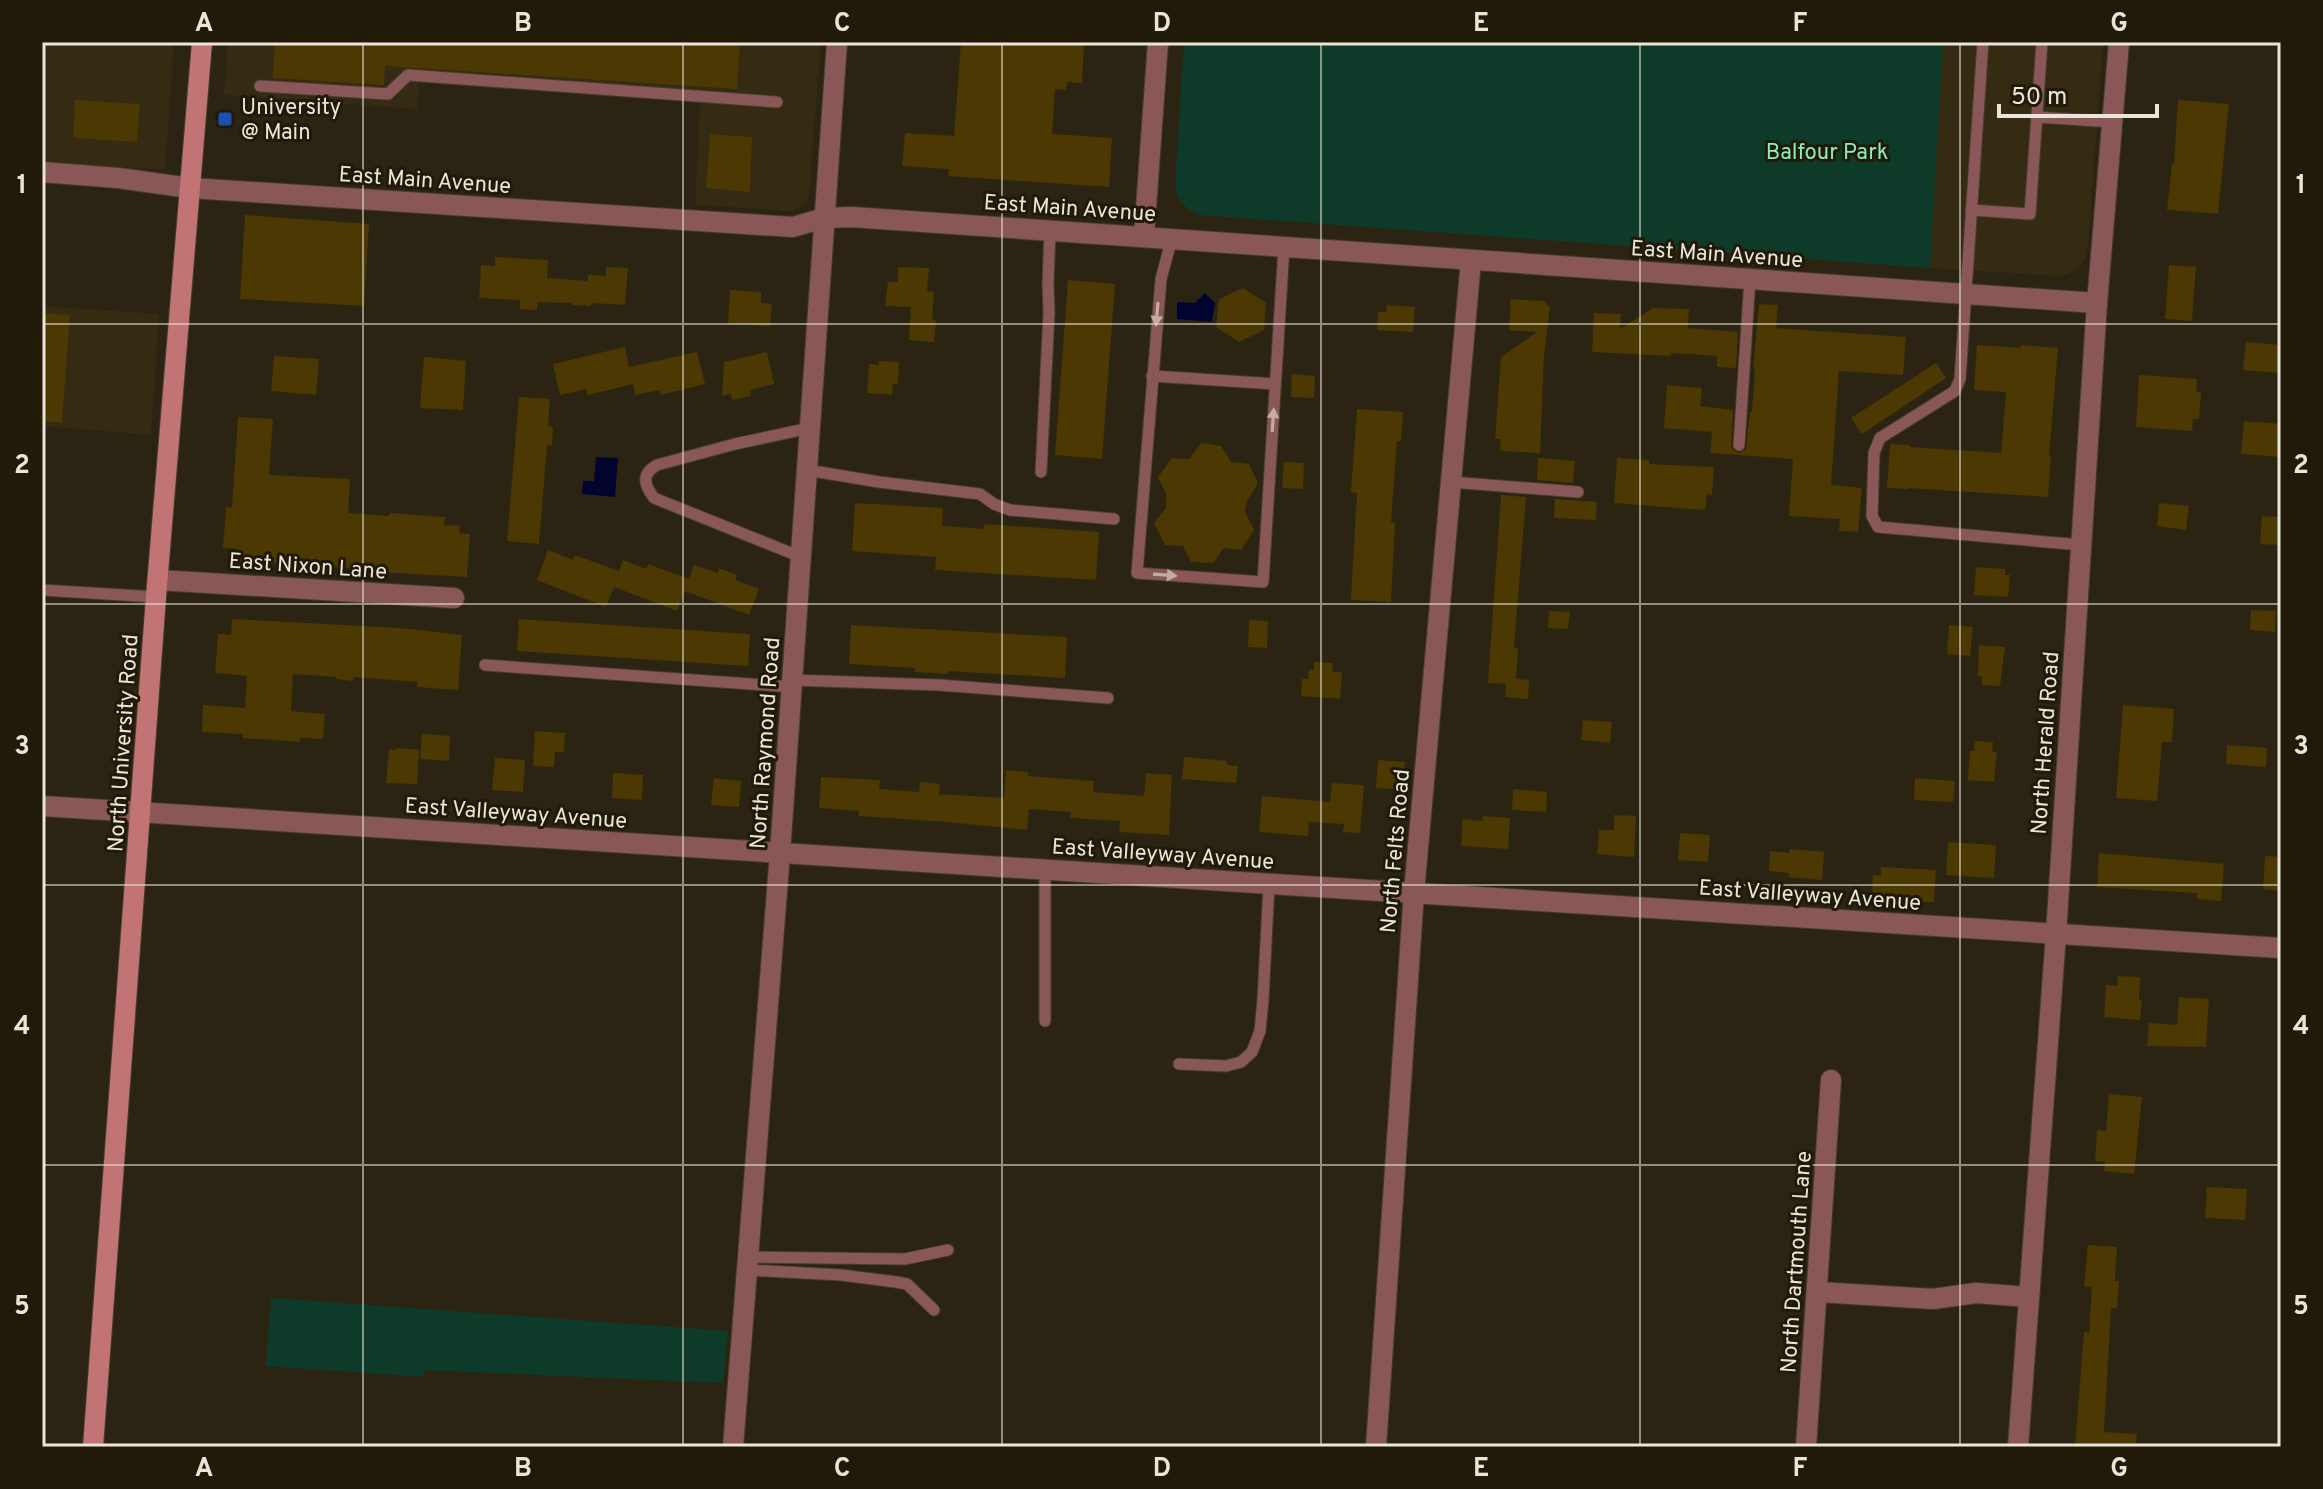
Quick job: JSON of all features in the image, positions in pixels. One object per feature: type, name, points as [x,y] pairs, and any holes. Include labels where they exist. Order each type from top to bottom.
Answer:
[{"type":"main road","name":"North University Road","points":[[93,1447],[157,589],[202,42]]},
{"type":"street","name":"North Raymond Road","points":[[733,1447],[780,853],[837,42]]},
{"type":"street","points":[[1144,236],[1158,42]]},
{"type":"street","name":"North Herald Road","points":[[2018,1447],[2056,934],[2097,303],[2119,42]]},
{"type":"street","name":"East Main Avenue","points":[[42,172],[190,188],[793,227],[824,218],[851,217],[2097,303]]},
{"type":"street","name":"North Felts Road","points":[[1376,1447],[1414,892],[1471,260]]},
{"type":"street","name":"East Nixon Lane","points":[[157,589],[454,598]]},
{"type":"street","name":"East Valleyway Avenue","points":[[42,806],[2281,948]]},
{"type":"street","name":"North Dartmouth Lane","points":[[1806,1447],[1831,1080]]},
{"type":"street","points":[[1818,1292],[1933,1299],[1976,1293],[2029,1297]]},
{"type":"lane","points":[[1983,42],[1960,379],[1955,391],[1876,443],[1872,516],[1878,527],[2081,545]]},
{"type":"lane","points":[[1971,210],[2030,214],[2042,42]]},
{"type":"lane","points":[[260,86],[388,94],[408,75],[777,102]]},
{"type":"lane","points":[[2037,117],[2112,122]]},
{"type":"lane","points":[[1041,472],[1050,230]]},
{"type":"lane","points":[[1172,238],[1161,279],[1137,573],[1263,582],[1284,247]]},
{"type":"lane","points":[[1739,445],[1750,279]]},
{"type":"lane","points":[[1152,376],[1275,384]]},
{"type":"lane","points":[[801,557],[654,498],[645,480],[649,469],[657,465],[810,428]]},
{"type":"lane","points":[[807,470],[980,494],[1010,510],[1114,519]]},
{"type":"lane","points":[[1451,482],[1578,492]]},
{"type":"lane","points":[[42,590],[157,589]]},
{"type":"lane","points":[[485,665],[792,683],[939,685],[1108,698]]},
{"type":"lane","points":[[1045,870],[1045,1021]]},
{"type":"lane","points":[[1179,1064],[1226,1066],[1241,1062],[1252,1052],[1260,1031],[1269,884]]},
{"type":"lane","points":[[748,1263],[893,1260],[948,1250]]},
{"type":"lane","points":[[748,1263],[907,1284],[934,1310]]},
{"type":"shaded area","points":[[42,42],[174,42],[165,170],[42,162]]},
{"type":"shaded area","points":[[227,42],[821,42],[809,196],[804,206],[790,211],[695,205],[700,103],[419,83],[417,109],[224,95]]},
{"type":"shaded area","points":[[1943,42],[2103,42],[2088,247],[2084,261],[2077,270],[2061,276],[1930,268]]},
{"type":"shaded area","points":[[42,306],[159,314],[151,435],[42,426]]},
{"type":"green space","name":"Balfour Park","points":[[1184,42],[1943,42],[1930,268],[1200,215],[1183,204],[1175,186]]},
{"type":"green space","points":[[271,1298],[728,1331],[723,1383],[424,1370],[423,1377],[266,1366]]},
{"type":"water","points":[[1205,293],[1215,303],[1212,322],[1177,319],[1177,302],[1195,303]]},
{"type":"water","points":[[596,457],[618,458],[615,497],[582,494],[583,481],[594,481]]},
{"type":"building","points":[[275,42],[740,42],[737,89],[385,66],[384,85],[273,78]]},
{"type":"building","points":[[961,42],[1084,42],[1082,83],[1067,82],[1066,90],[1055,89],[1052,134],[1112,138],[1109,187],[948,176],[949,169],[902,166],[905,133],[954,136]]},
{"type":"building","points":[[75,100],[140,104],[137,142],[73,138]]},
{"type":"building","points":[[2178,100],[2229,104],[2218,214],[2167,210],[2174,165]]},
{"type":"building","points":[[710,134],[752,137],[750,192],[706,188]]},
{"type":"building","points":[[245,215],[369,224],[364,306],[240,299]]},
{"type":"building","points":[[495,257],[548,260],[547,278],[588,281],[588,275],[606,276],[606,267],[628,268],[625,305],[537,302],[537,310],[520,309],[520,300],[479,298],[481,265],[495,266]]},
{"type":"building","points":[[2169,265],[2196,267],[2192,321],[2165,319]]},
{"type":"building","points":[[898,267],[929,268],[927,291],[934,292],[934,342],[909,340],[911,307],[885,306],[888,282],[898,282]]},
{"type":"building","points":[[1068,280],[1115,284],[1102,459],[1055,455]]},
{"type":"building","points":[[1243,288],[1266,303],[1264,330],[1239,342],[1216,327],[1219,299]]},
{"type":"building","points":[[730,290],[761,292],[761,303],[772,304],[770,326],[728,324]]},
{"type":"building","points":[[1511,299],[1544,301],[1550,307],[1544,356],[1540,453],[1500,451],[1501,439],[1495,439],[1501,357],[1537,332],[1509,330]]},
{"type":"building","points":[[1759,304],[1778,305],[1776,328],[1906,337],[1903,375],[1839,371],[1831,485],[1862,488],[1858,532],[1839,531],[1840,519],[1789,516],[1793,459],[1710,453],[1712,432],[1664,428],[1667,385],[1702,388],[1700,406],[1733,410],[1731,448],[1738,453],[1746,450],[1752,412]]},
{"type":"building","points":[[1387,305],[1415,307],[1413,332],[1377,330],[1378,312],[1386,312]]},
{"type":"building","points":[[1653,308],[1689,309],[1688,328],[1738,332],[1736,368],[1717,367],[1717,356],[1592,352],[1594,313],[1621,314],[1620,329]]},
{"type":"building","points":[[42,313],[70,315],[62,423],[42,421]]},
{"type":"building","points":[[2246,342],[2281,345],[2280,373],[2243,370]]},
{"type":"building","points":[[1977,345],[2058,348],[2048,497],[1887,488],[1890,444],[2001,453],[2006,392],[1974,390]]},
{"type":"building","points":[[625,347],[629,367],[697,352],[705,384],[661,395],[660,390],[635,395],[633,384],[588,395],[586,389],[560,395],[553,364]]},
{"type":"building","points":[[767,352],[774,384],[750,390],[751,396],[732,400],[731,394],[722,396],[724,362]]},
{"type":"building","points":[[274,356],[319,359],[316,395],[271,391]]},
{"type":"building","points":[[424,357],[466,361],[463,410],[420,408]]},
{"type":"building","points":[[879,361],[899,362],[898,384],[893,384],[892,395],[867,393],[869,364],[879,365]]},
{"type":"building","points":[[1936,363],[1946,378],[1862,434],[1851,418]]},
{"type":"building","points":[[1292,374],[1315,376],[1314,398],[1291,397]]},
{"type":"building","points":[[2139,375],[2197,379],[2196,392],[2201,392],[2199,419],[2193,419],[2192,431],[2136,427]]},
{"type":"building","points":[[519,397],[550,399],[548,426],[553,427],[552,446],[547,445],[539,544],[507,541]]},
{"type":"building","points":[[1357,409],[1403,412],[1401,441],[1397,441],[1391,522],[1395,523],[1391,602],[1351,600],[1357,493],[1351,492]]},
{"type":"building","points":[[238,417],[273,419],[269,475],[350,479],[348,513],[445,517],[444,525],[460,526],[459,533],[470,534],[467,577],[358,571],[304,564],[236,562],[237,549],[223,548],[226,507],[232,508]]},
{"type":"building","points":[[2244,421],[2281,424],[2281,457],[2241,454]]},
{"type":"building","points":[[1201,443],[1221,446],[1231,462],[1249,464],[1258,483],[1247,501],[1245,512],[1254,530],[1241,550],[1224,548],[1213,563],[1191,562],[1183,546],[1165,545],[1154,523],[1166,508],[1166,494],[1158,477],[1172,458],[1189,459]]},
{"type":"building","points":[[1538,458],[1575,461],[1573,483],[1537,480]]},
{"type":"building","points":[[1617,458],[1649,460],[1649,464],[1714,467],[1712,495],[1707,494],[1705,510],[1614,503]]},
{"type":"building","points":[[1284,462],[1304,463],[1303,489],[1282,488]]},
{"type":"building","points":[[1501,495],[1526,497],[1514,648],[1518,648],[1516,679],[1529,680],[1528,699],[1505,697],[1506,684],[1488,683]]},
{"type":"building","points":[[1555,499],[1597,502],[1596,520],[1554,518]]},
{"type":"building","points":[[855,503],[943,508],[942,526],[984,529],[984,524],[1099,532],[1096,580],[935,570],[936,557],[852,551]]},
{"type":"building","points":[[2159,503],[2189,506],[2186,530],[2157,526]]},
{"type":"building","points":[[2262,516],[2281,517],[2281,545],[2260,544]]},
{"type":"building","points":[[548,550],[573,560],[575,555],[619,571],[623,560],[646,569],[648,564],[689,579],[694,565],[718,573],[719,568],[737,575],[735,580],[759,589],[749,615],[685,591],[677,611],[614,587],[606,607],[537,580]]},
{"type":"building","points":[[1976,567],[2005,569],[2005,575],[2010,575],[2008,597],[1974,595]]},
{"type":"building","points":[[2251,610],[2276,611],[2275,632],[2250,630]]},
{"type":"building","points":[[1549,611],[1570,612],[1568,629],[1548,628]]},
{"type":"building","points":[[232,619],[400,628],[462,635],[458,690],[417,687],[418,682],[354,677],[353,681],[293,674],[291,711],[325,714],[323,739],[300,738],[300,742],[202,732],[203,705],[245,708],[247,676],[215,673],[218,634],[231,635]]},
{"type":"building","points":[[519,619],[750,634],[748,666],[517,651]]},
{"type":"building","points":[[1249,620],[1268,621],[1267,648],[1248,647]]},
{"type":"building","points":[[851,625],[1067,637],[1065,678],[915,672],[915,668],[849,664]]},
{"type":"building","points":[[1949,625],[1973,627],[1970,656],[1947,654]]},
{"type":"building","points":[[1979,645],[2005,647],[2000,686],[1982,685],[1982,677],[1978,676]]},
{"type":"building","points":[[1314,662],[1333,663],[1332,672],[1342,672],[1340,699],[1301,696],[1302,679],[1308,679],[1309,670],[1314,670]]},
{"type":"building","points":[[2123,705],[2174,709],[2172,742],[2162,742],[2157,801],[2116,798]]},
{"type":"building","points":[[1583,720],[1612,722],[1610,743],[1581,740]]},
{"type":"building","points":[[535,731],[565,733],[564,752],[555,752],[554,767],[533,766]]},
{"type":"building","points":[[422,734],[450,736],[449,761],[420,759]]},
{"type":"building","points":[[1975,741],[1993,742],[1992,752],[1997,752],[1994,782],[1968,780],[1970,751],[1974,751]]},
{"type":"building","points":[[2227,745],[2267,748],[2266,767],[2226,764]]},
{"type":"building","points":[[389,749],[419,750],[417,784],[386,783]]},
{"type":"building","points":[[1184,757],[1227,761],[1227,765],[1238,766],[1236,783],[1182,779]]},
{"type":"building","points":[[495,758],[525,760],[523,792],[492,790]]},
{"type":"building","points":[[1378,760],[1405,762],[1403,790],[1376,788]]},
{"type":"building","points":[[1006,770],[1029,772],[1028,776],[1094,781],[1093,792],[1144,796],[1146,773],[1172,775],[1169,835],[1119,832],[1120,821],[1070,818],[1071,812],[1029,809],[1027,830],[859,816],[859,811],[819,808],[821,777],[880,780],[879,789],[919,792],[920,782],[940,784],[939,794],[1004,798]]},
{"type":"building","points":[[613,773],[643,775],[642,800],[612,798]]},
{"type":"building","points":[[714,778],[741,781],[739,807],[711,805]]},
{"type":"building","points":[[1915,778],[1955,781],[1953,802],[1914,800]]},
{"type":"building","points":[[1332,783],[1364,785],[1360,833],[1343,832],[1344,824],[1309,822],[1308,836],[1259,832],[1262,796],[1330,802]]},
{"type":"building","points":[[1513,789],[1547,792],[1546,812],[1512,810]]},
{"type":"building","points":[[1614,815],[1636,816],[1634,857],[1597,854],[1599,830],[1614,830]]},
{"type":"building","points":[[1483,816],[1510,818],[1508,849],[1461,846],[1463,819],[1483,821]]},
{"type":"building","points":[[1680,833],[1710,835],[1708,862],[1678,860]]},
{"type":"building","points":[[1948,842],[1996,845],[1994,878],[1946,875]]},
{"type":"building","points":[[1790,849],[1824,852],[1822,880],[1788,877],[1789,873],[1769,871],[1770,851],[1790,853]]},
{"type":"building","points":[[2099,853],[2224,864],[2221,901],[2197,899],[2197,893],[2097,887]]},
{"type":"building","points":[[2265,856],[2281,857],[2281,891],[2263,889]]},
{"type":"building","points":[[1881,867],[1936,870],[1934,902],[1872,899],[1873,875],[1881,875]]},
{"type":"building","points":[[2118,976],[2140,977],[2140,1020],[2104,1017],[2106,985],[2117,986]]},
{"type":"building","points":[[2179,997],[2209,999],[2206,1047],[2147,1046],[2149,1023],[2177,1025]]},
{"type":"building","points":[[2109,1094],[2142,1097],[2134,1174],[2104,1171],[2105,1162],[2095,1161],[2097,1130],[2106,1131]]},
{"type":"building","points":[[2207,1187],[2247,1189],[2245,1220],[2205,1218]]},
{"type":"building","points":[[2088,1245],[2117,1247],[2115,1281],[2119,1281],[2117,1308],[2111,1308],[2104,1432],[2137,1434],[2136,1447],[2075,1446],[2084,1332],[2089,1333],[2092,1287],[2084,1286]]},
{"type":"place","name":"University @ Main","points":[[225,119]]}]
